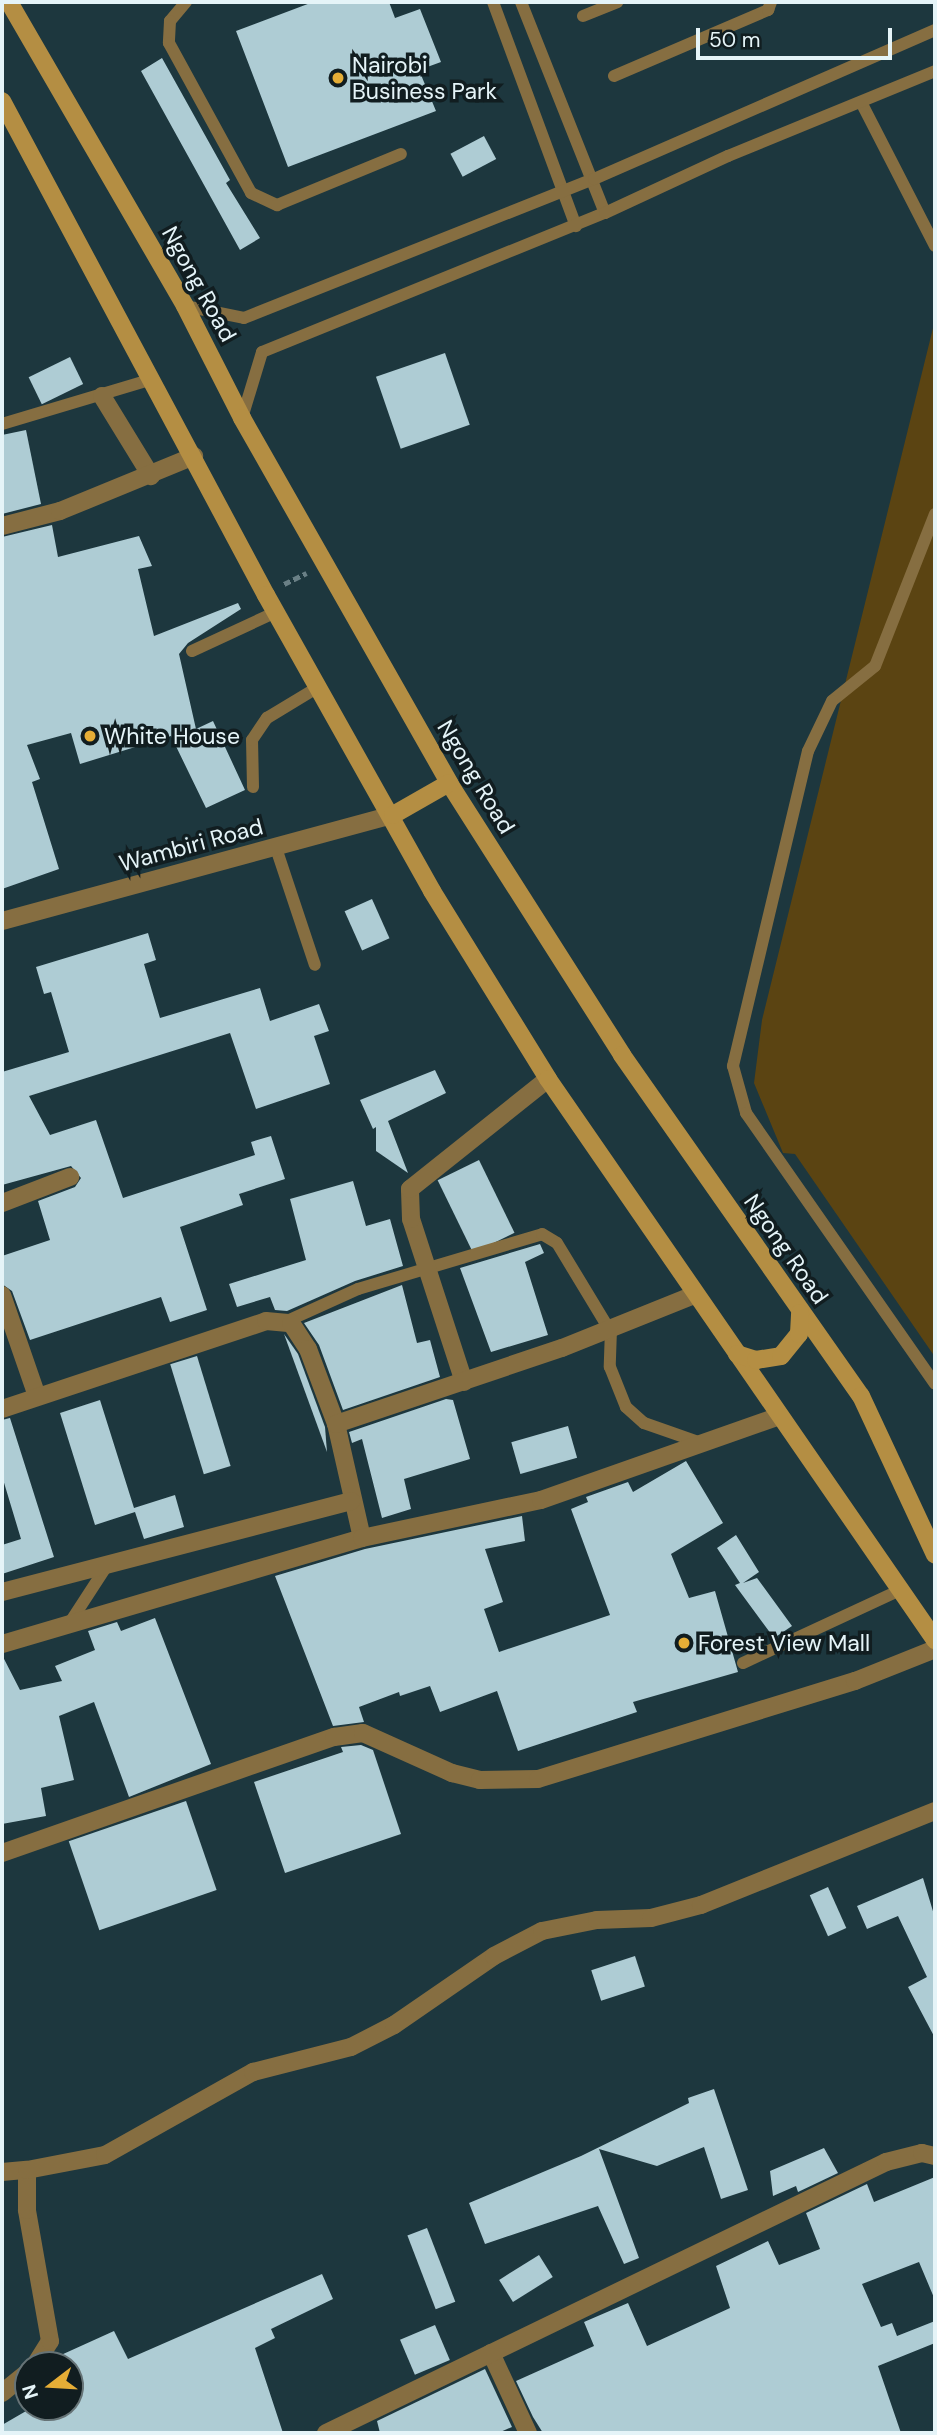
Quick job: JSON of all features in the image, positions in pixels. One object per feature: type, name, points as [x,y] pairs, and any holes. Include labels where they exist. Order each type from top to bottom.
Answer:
[{"type":"main road","name":"Ngong Road","points":[[9,2],[185,306],[242,418],[449,783],[622,1055],[800,1313],[861,1396],[935,1555]]},
{"type":"main road","points":[[2,101],[153,379],[266,595],[393,815],[432,891],[548,1079],[935,1640]]},
{"type":"main road","points":[[393,815],[449,783]]},
{"type":"main road","points":[[737,1354],[756,1360],[781,1356],[799,1334],[800,1313]]},
{"type":"street","points":[[102,396],[151,476]]},
{"type":"street","points":[[2,526],[60,511],[151,476],[194,456]]},
{"type":"street","name":"Wambiri Road","points":[[2,921],[393,815]]},
{"type":"street","points":[[464,1382],[411,1219],[410,1189],[548,1079]]},
{"type":"street","points":[[2,1203],[70,1177]]},
{"type":"street","points":[[336,1424],[464,1382],[610,1329],[696,1294]]},
{"type":"street","points":[[2,1295],[37,1396]]},
{"type":"street","points":[[2,1409],[222,1332],[266,1321],[291,1323],[308,1349],[336,1424],[351,1501],[362,1538]]},
{"type":"street","points":[[2,1644],[362,1538],[541,1500],[707,1445],[780,1416]]},
{"type":"street","points":[[2,1592],[351,1501]]},
{"type":"street","points":[[2,1853],[334,1737],[363,1732],[452,1773],[480,1780],[538,1779],[855,1681],[935,1649]]},
{"type":"street","points":[[2,2172],[105,2155],[253,2071],[351,2047],[394,2025],[494,1956],[542,1931],[597,1920],[650,1918],[701,1905],[935,1811]]},
{"type":"street","points":[[326,2433],[886,2162],[922,2153],[935,2156]]},
{"type":"street","points":[[27,2170],[27,2210],[50,2342],[44,2351]]},
{"type":"street","points":[[491,2353],[528,2433]]},
{"type":"lane","points":[[186,2],[170,21],[169,43],[251,193],[277,205],[401,154]]},
{"type":"lane","points":[[493,2],[576,226]]},
{"type":"lane","points":[[521,2],[606,213]]},
{"type":"lane","points":[[583,16],[617,2]]},
{"type":"lane","points":[[614,76],[768,10],[771,2]]},
{"type":"lane","points":[[185,306],[244,318],[594,179],[935,30]]},
{"type":"lane","points":[[242,418],[262,352],[576,226],[728,156],[935,71]]},
{"type":"lane","points":[[861,102],[935,246]]},
{"type":"lane","points":[[2,424],[153,379]]},
{"type":"lane","points":[[935,514],[875,666],[831,701],[808,751],[733,1066],[746,1114],[935,1384]]},
{"type":"lane","points":[[192,651],[276,612]]},
{"type":"lane","points":[[253,787],[252,740],[267,718],[320,686]]},
{"type":"lane","points":[[276,848],[316,965]]},
{"type":"lane","points":[[285,1322],[358,1289],[542,1234],[557,1243],[610,1329],[610,1367],[626,1407],[644,1423],[707,1445]]},
{"type":"lane","points":[[69,1624],[106,1567]]},
{"type":"lane","points":[[743,1663],[900,1590]]},
{"type":"path","points":[[266,595],[323,564]]},
{"type":"shaded area","points":[[935,320],[935,1357],[795,1154],[783,1153],[754,1083],[762,1020]]},
{"type":"building","name":"Nairobi Business Park","points":[[313,2],[389,2],[395,18],[420,9],[441,62],[419,70],[436,111],[288,167],[236,31]]},
{"type":"building","points":[[162,58],[230,180],[226,183],[260,238],[240,250],[141,71]]},
{"type":"building","points":[[484,136],[496,159],[463,177],[450,154]]},
{"type":"building","points":[[445,353],[470,425],[401,449],[376,377]]},
{"type":"building","points":[[70,357],[83,384],[42,404],[29,377]]},
{"type":"building","points":[[26,430],[41,504],[2,514],[2,435]]},
{"type":"building","points":[[52,525],[58,557],[139,536],[152,566],[138,569],[154,636],[238,603],[241,609],[188,643],[179,654],[196,729],[213,721],[245,790],[206,808],[171,736],[80,764],[71,733],[27,745],[40,779],[32,782],[59,869],[2,889],[2,537]]},
{"type":"building","points":[[372,899],[389,938],[362,950],[345,911]]},
{"type":"building","points":[[148,933],[156,960],[144,964],[160,1018],[260,988],[270,1021],[319,1004],[329,1031],[314,1036],[330,1084],[256,1109],[230,1033],[29,1096],[50,1135],[96,1120],[123,1198],[255,1155],[251,1142],[271,1136],[285,1179],[239,1194],[243,1205],[180,1227],[207,1310],[170,1322],[161,1297],[30,1340],[12,1291],[2,1284],[2,1256],[50,1240],[38,1201],[75,1187],[81,1178],[71,1166],[2,1185],[2,1072],[69,1052],[51,992],[44,994],[36,967]]},
{"type":"building","points":[[435,1070],[446,1093],[388,1121],[408,1173],[376,1151],[376,1127],[373,1129],[360,1100]]},
{"type":"building","points":[[479,1160],[515,1233],[473,1253],[438,1180]]},
{"type":"building","points":[[353,1181],[366,1226],[390,1219],[403,1266],[355,1281],[287,1311],[275,1310],[270,1297],[237,1307],[229,1284],[306,1260],[290,1199]]},
{"type":"building","points":[[540,1244],[544,1253],[525,1262],[548,1335],[491,1352],[460,1268]]},
{"type":"building","points":[[402,1285],[417,1343],[430,1340],[440,1377],[343,1410],[319,1345],[304,1323]]},
{"type":"building","points":[[284,1334],[298,1354],[325,1427],[327,1452]]},
{"type":"building","points":[[197,1356],[231,1466],[204,1474],[170,1364]]},
{"type":"building","points":[[446,1399],[453,1400],[470,1459],[404,1479],[411,1509],[382,1518],[362,1439],[352,1443],[349,1432]]},
{"type":"building","points":[[100,1400],[134,1508],[175,1495],[184,1527],[144,1539],[135,1512],[95,1525],[60,1413]]},
{"type":"building","points":[[10,1418],[54,1557],[2,1574],[2,1545],[21,1539],[2,1476],[2,1420]]},
{"type":"building","points":[[568,1426],[577,1458],[520,1474],[511,1442]]},
{"type":"building","points":[[686,1461],[723,1523],[671,1554],[689,1598],[715,1591],[738,1672],[633,1702],[637,1712],[518,1751],[497,1691],[440,1712],[430,1686],[400,1696],[399,1692],[359,1707],[364,1722],[333,1726],[275,1576],[365,1549],[522,1516],[525,1541],[485,1549],[503,1602],[484,1609],[499,1652],[610,1615],[571,1509],[588,1502],[586,1497],[628,1482],[633,1492]]},
{"type":"building","points":[[736,1535],[759,1572],[743,1583],[757,1578],[792,1626],[774,1638],[735,1585],[740,1583],[717,1548]]},
{"type":"building","points":[[155,1618],[211,1764],[129,1797],[94,1702],[59,1716],[74,1780],[41,1788],[46,1816],[2,1824],[2,1655],[20,1690],[62,1681],[55,1666],[95,1650],[88,1631],[117,1622],[121,1631]]},
{"type":"building","points":[[361,1745],[373,1750],[401,1834],[285,1873],[254,1782],[343,1752],[341,1747]]},
{"type":"building","points":[[186,1801],[217,1890],[99,1930],[69,1841]]},
{"type":"building","points":[[923,1878],[935,1918],[935,2038],[908,1987],[927,1977],[898,1916],[867,1929],[857,1906]]},
{"type":"building","points":[[828,1887],[846,1928],[828,1936],[810,1895]]},
{"type":"building","points":[[635,1956],[645,1986],[601,2001],[591,1970]]},
{"type":"building","points":[[714,2089],[748,2190],[721,2199],[704,2147],[657,2166],[599,2149],[639,2258],[624,2264],[598,2206],[485,2244],[469,2203],[581,2156],[689,2103],[688,2098]]},
{"type":"building","points":[[824,2148],[838,2173],[798,2192],[796,2186],[773,2196],[770,2171]]},
{"type":"building","points":[[935,2177],[935,2300],[919,2262],[862,2284],[881,2327],[892,2323],[897,2336],[935,2321],[935,2343],[878,2366],[901,2433],[543,2433],[533,2417],[516,2381],[594,2346],[584,2322],[628,2303],[647,2346],[730,2308],[716,2266],[768,2241],[779,2265],[820,2249],[806,2213],[867,2184],[874,2202]]},
{"type":"building","points":[[427,2228],[455,2302],[436,2309],[407,2236]]},
{"type":"building","points":[[539,2255],[553,2277],[513,2302],[499,2280]]},
{"type":"building","points":[[322,2274],[333,2299],[271,2329],[275,2338],[255,2348],[283,2433],[2,2433],[2,2425],[14,2418],[14,2421],[84,2421],[84,2351],[70,2351],[114,2331],[128,2359]]},
{"type":"building","points":[[435,2325],[450,2360],[415,2375],[400,2340]]},
{"type":"building","points":[[485,2369],[512,2427],[498,2433],[380,2433],[377,2421]]},
{"type":"place","name":"Nairobi Business Park","points":[[338,78]]},
{"type":"place","name":"White House","points":[[90,736]]},
{"type":"place","name":"Forest View Mall","points":[[684,1643]]}]
